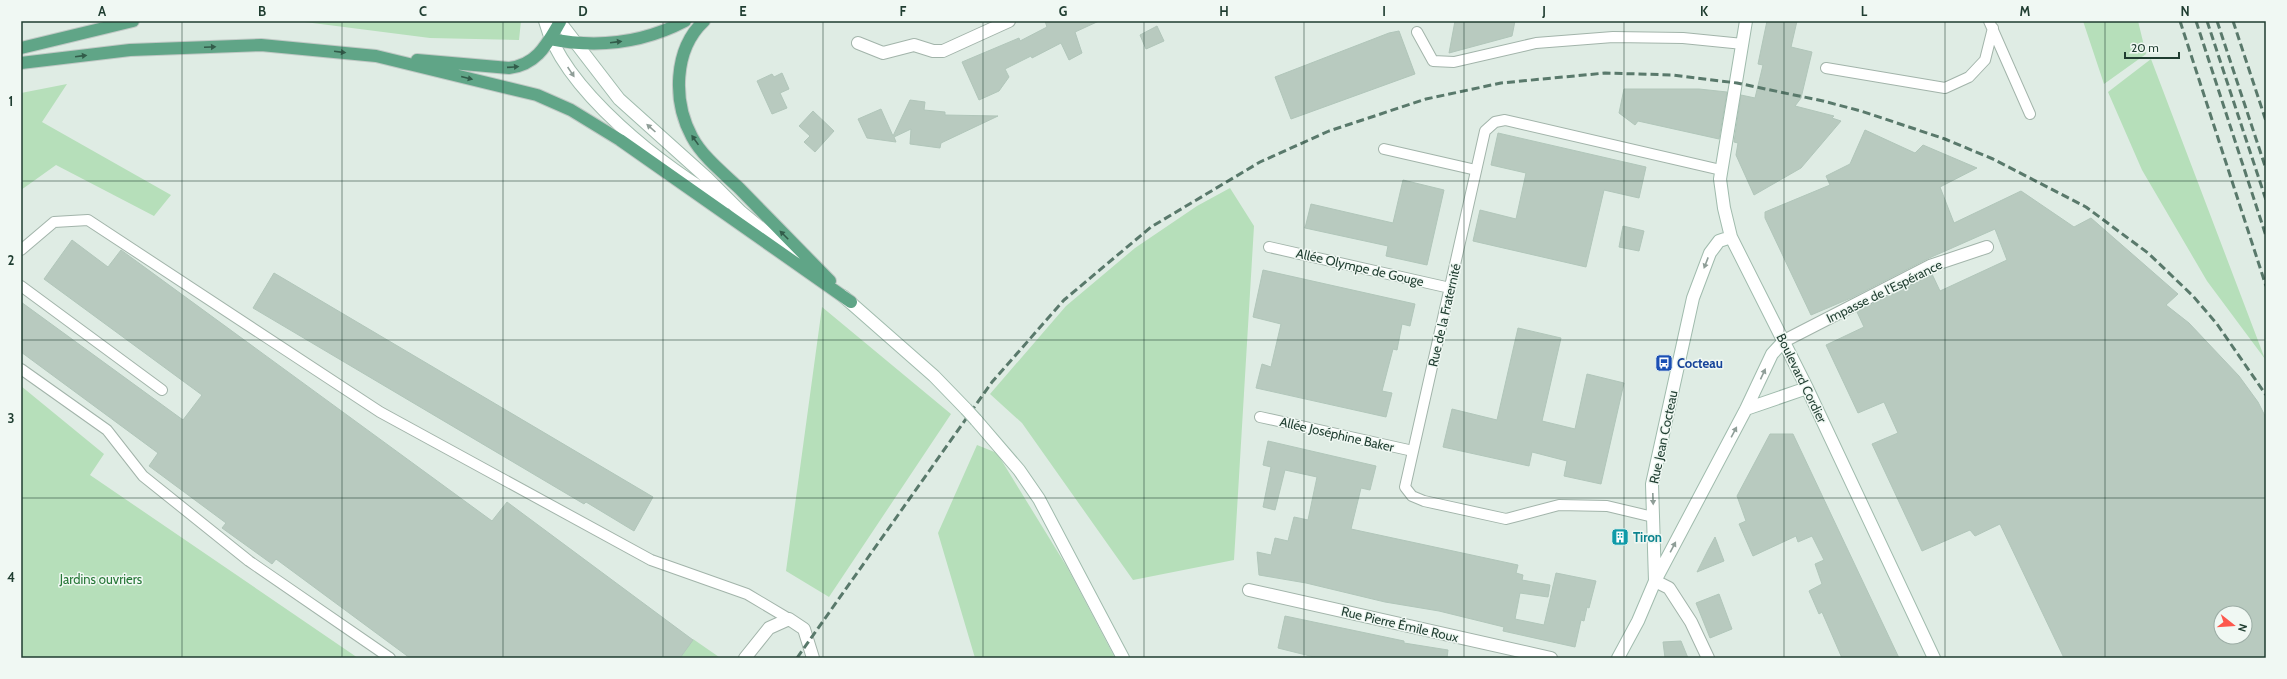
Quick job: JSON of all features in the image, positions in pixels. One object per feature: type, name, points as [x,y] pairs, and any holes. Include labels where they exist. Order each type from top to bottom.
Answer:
[{"type":"main road","points":[[21,48],[133,21]]},
{"type":"main road","points":[[21,63],[130,50],[261,45],[509,68],[522,66],[531,62],[550,39],[560,21]]},
{"type":"main road","points":[[550,39],[577,44],[631,40],[650,35],[685,21]]},
{"type":"main road","points":[[704,21],[687,44],[680,65],[680,102],[685,122],[692,138],[724,174],[851,302]]},
{"type":"main road","points":[[376,56],[537,95],[571,110],[620,140],[851,302]]},
{"type":"street","points":[[545,21],[550,39],[575,78],[597,105],[698,187],[741,212]]},
{"type":"street","points":[[560,21],[619,99],[707,178],[741,212],[851,302],[934,376],[976,420],[1040,499],[1123,658]]},
{"type":"street","points":[[858,43],[883,52],[914,45],[933,51],[943,51],[1009,21]]},
{"type":"street","name":"Boulevard Cordier","points":[[1746,21],[1720,179],[1724,208],[1731,237],[1807,388],[1934,658]]},
{"type":"street","name":"Rue Jean Cocteau","points":[[1655,582],[1652,484],[1693,298],[1710,253],[1719,241],[1731,237]]},
{"type":"street","name":"Impasse de l'Espérance","points":[[1784,341],[1930,266],[1987,247]]},
{"type":"street","name":"Rue Jean Cocteau","points":[[1618,658],[1638,621],[1655,582],[1746,409],[1772,354],[1784,341]]},
{"type":"street","points":[[1746,409],[1807,388]]},
{"type":"street","points":[[1655,582],[1669,588],[1691,622],[1708,658]]},
{"type":"street","name":"Rue Pierre Émile Roux","points":[[1249,590],[1551,658]]},
{"type":"street","points":[[745,658],[769,628],[789,619],[804,629],[813,658]]},
{"type":"lane","points":[[1826,68],[1945,88],[1968,77],[1985,60],[1991,25]]},
{"type":"lane","points":[[1991,25],[2030,114]]},
{"type":"lane","points":[[1417,32],[1433,61],[1454,62],[1536,43],[1613,37],[1683,38],[1743,44]]},
{"type":"lane","name":"Rue de la Fraternité","points":[[1653,517],[1607,506],[1559,505],[1506,519],[1424,501],[1412,496],[1405,487],[1485,131],[1495,122],[1505,120],[1721,170]]},
{"type":"lane","points":[[1384,149],[1476,170]]},
{"type":"lane","points":[[21,250],[54,222],[88,220],[380,412],[651,560],[747,594],[789,619]]},
{"type":"lane","name":"Allée Olympe de Gouge","points":[[1269,247],[1450,288]]},
{"type":"lane","points":[[21,286],[162,390]]},
{"type":"lane","points":[[21,369],[107,430],[143,476],[249,561],[390,658]]},
{"type":"lane","name":"Allée Joséphine Baker","points":[[1260,417],[1413,451]]},
{"type":"green space","points":[[297,21],[521,21],[519,40],[430,38]]},
{"type":"green space","points":[[2083,21],[2138,21],[2146,54],[2104,84]]},
{"type":"green space","points":[[2151,59],[2265,359],[2207,281],[2142,170],[2108,92]]},
{"type":"green space","points":[[67,84],[42,122],[171,195],[154,216],[56,165],[21,190],[21,93]]},
{"type":"green space","points":[[1230,188],[1254,226],[1234,560],[1133,580],[1022,423],[990,394],[1066,306],[1135,248],[1197,206]]},
{"type":"green space","points":[[822,307],[951,414],[829,597],[786,571]]},
{"type":"green space","name":"Jardins ouvriers","points":[[21,386],[104,454],[90,475],[358,658],[21,658]]},
{"type":"green space","points":[[977,445],[997,453],[1067,567],[1115,658],[975,658],[938,533]]},
{"type":"green space","points":[[693,639],[719,657],[680,658]]},
{"type":"building","points":[[1045,21],[1099,21],[1075,32],[1082,53],[1069,60],[1061,43],[1032,58],[1031,56],[1005,69],[1009,77],[999,91],[979,100],[962,62],[1019,38],[1020,41],[1047,27]]},
{"type":"building","points":[[1455,21],[1515,21],[1512,36],[1449,53]]},
{"type":"building","points":[[1767,21],[1797,21],[1791,47],[1812,52],[1801,98],[1795,106],[1834,116],[1832,118],[1841,121],[1801,168],[1754,195],[1736,155],[1738,143],[1734,142],[1741,95],[1755,98],[1763,65],[1758,64]]},
{"type":"building","points":[[1157,26],[1164,41],[1146,49],[1140,35]]},
{"type":"building","points":[[1399,31],[1415,74],[1291,119],[1275,77],[1389,33]]},
{"type":"building","points":[[782,73],[789,89],[780,93],[787,108],[772,114],[757,81],[772,74],[774,77]]},
{"type":"building","points":[[1624,89],[1699,89],[1727,92],[1719,139],[1638,121],[1635,125],[1619,113]]},
{"type":"building","points":[[910,100],[925,102],[924,110],[945,112],[945,115],[998,116],[941,143],[940,148],[910,144],[911,129],[894,137],[896,142],[867,138],[858,119],[881,109],[893,136]]},
{"type":"building","points":[[813,111],[834,131],[815,152],[804,142],[810,136],[799,126]]},
{"type":"building","points":[[1865,130],[1915,153],[1923,145],[1977,168],[1940,187],[1954,223],[2021,191],[2074,227],[2091,218],[2178,294],[2166,305],[2189,323],[2239,376],[2258,402],[2266,418],[2266,658],[2064,658],[2000,524],[1975,536],[1970,530],[1922,551],[1872,444],[1898,433],[1884,402],[1858,413],[1826,345],[1864,327],[1857,312],[1932,274],[1940,291],[2007,260],[1995,229],[1927,259],[1851,298],[1811,315],[1765,218],[1765,212],[1830,185],[1826,176],[1850,164]]},
{"type":"building","points":[[1498,133],[1646,167],[1639,198],[1604,190],[1586,267],[1473,241],[1480,210],[1516,219],[1526,173],[1491,165]]},
{"type":"building","points":[[1403,180],[1444,190],[1427,265],[1386,256],[1388,246],[1305,228],[1311,204],[1393,223]]},
{"type":"building","points":[[1623,226],[1644,231],[1639,251],[1619,247]]},
{"type":"building","points":[[72,240],[108,267],[121,250],[492,521],[507,502],[693,640],[680,658],[410,658],[276,559],[272,564],[222,528],[226,523],[149,466],[158,453],[21,352],[21,302],[183,420],[202,395],[44,279]]},
{"type":"building","points":[[1263,270],[1415,304],[1410,326],[1402,324],[1397,350],[1393,349],[1382,391],[1392,393],[1386,417],[1256,388],[1262,364],[1271,367],[1281,324],[1253,317]]},
{"type":"building","points":[[274,273],[653,497],[634,531],[586,502],[584,504],[253,308]]},
{"type":"building","points":[[1518,328],[1561,338],[1542,421],[1575,429],[1587,374],[1624,383],[1601,484],[1564,476],[1567,461],[1532,452],[1529,466],[1443,447],[1452,409],[1497,420]]},
{"type":"building","points":[[1770,434],[1793,434],[1899,658],[1842,658],[1822,612],[1819,614],[1809,591],[1822,584],[1815,564],[1824,560],[1812,536],[1798,542],[1796,536],[1753,556],[1739,524],[1746,521],[1737,496]]},
{"type":"building","points":[[1268,441],[1376,466],[1370,490],[1361,488],[1351,529],[1518,565],[1516,573],[1523,575],[1522,580],[1550,585],[1548,597],[1520,593],[1515,619],[1544,625],[1556,573],[1596,581],[1584,621],[1581,620],[1575,647],[1503,631],[1504,627],[1439,611],[1385,602],[1306,583],[1259,575],[1257,552],[1271,555],[1275,538],[1288,541],[1294,517],[1308,520],[1317,477],[1285,470],[1275,510],[1263,507],[1271,467],[1263,465]]},
{"type":"building","points":[[1715,537],[1724,561],[1697,572],[1708,550]]},
{"type":"building","points":[[1719,594],[1732,629],[1710,638],[1696,603]]},
{"type":"building","points":[[1285,616],[1404,641],[1404,643],[1448,650],[1447,658],[1318,658],[1278,648]]},
{"type":"building","points":[[1681,641],[1688,658],[1665,658],[1663,642]]},
{"type":"railway","points":[[2180,21],[2266,286]]},
{"type":"railway","points":[[2196,21],[2266,236]]},
{"type":"railway","points":[[2207,21],[2266,200]]},
{"type":"railway","points":[[2217,21],[2266,169]]},
{"type":"railway","points":[[2233,21],[2266,121]]},
{"type":"railway","points":[[797,658],[992,382],[1064,300],[1151,227],[1260,162],[1329,131],[1426,99],[1501,83],[1605,73],[1673,75],[1737,83],[1823,101],[1861,111],[1945,139],[1993,159],[2086,207],[2148,253],[2193,296],[2217,324],[2266,395]]},
{"type":"place","name":"Cocteau","points":[[1664,363]]},
{"type":"place","name":"Tiron","points":[[1620,537]]}]
